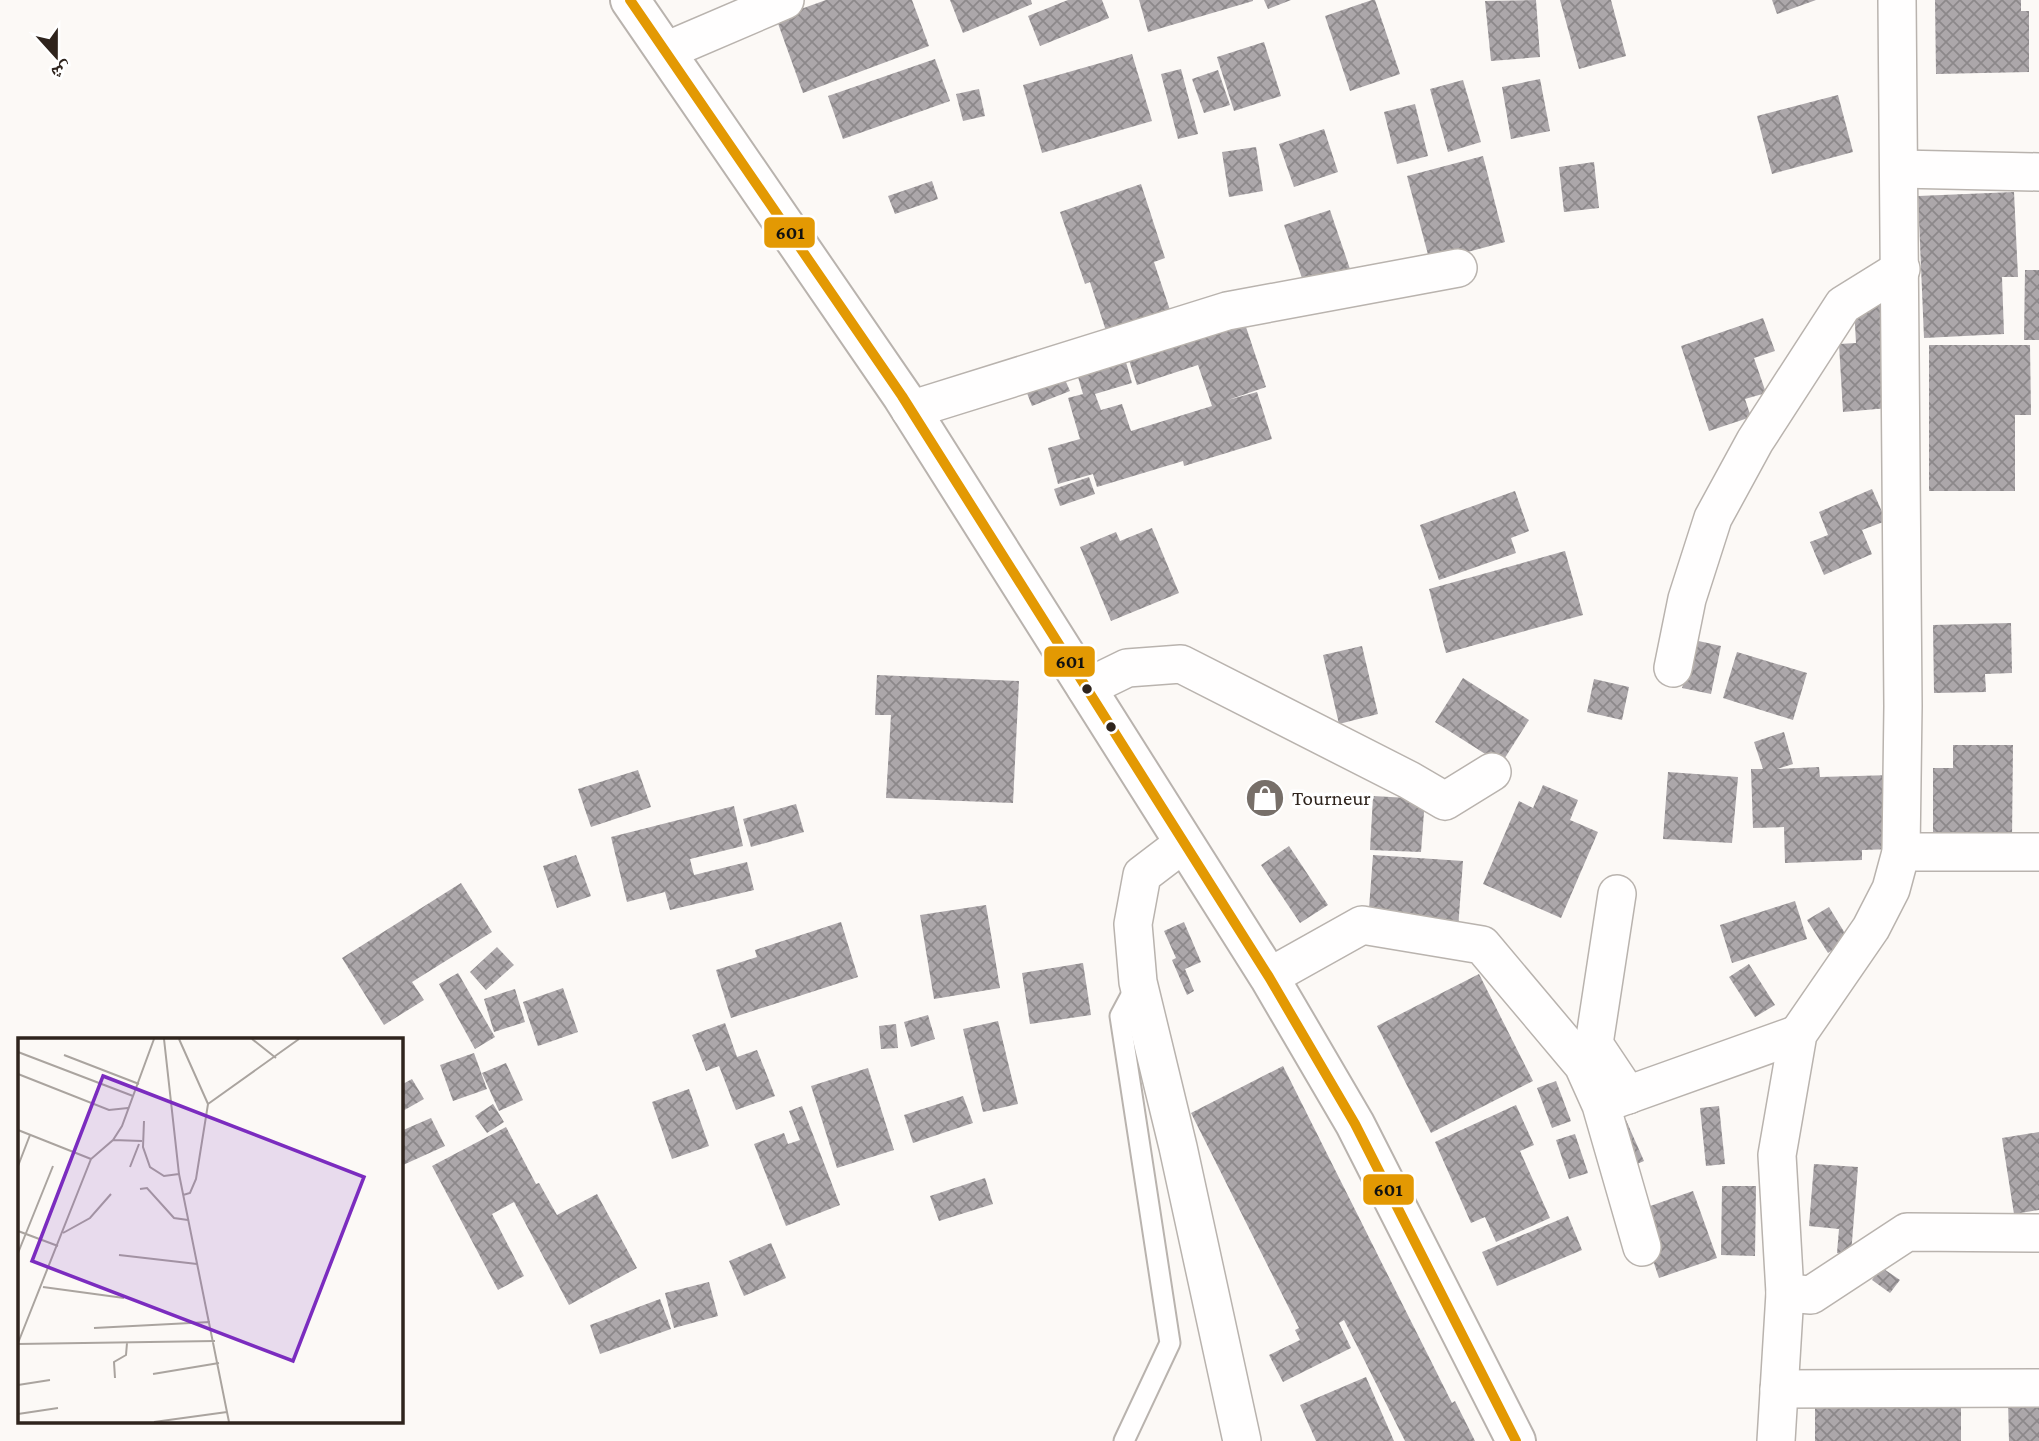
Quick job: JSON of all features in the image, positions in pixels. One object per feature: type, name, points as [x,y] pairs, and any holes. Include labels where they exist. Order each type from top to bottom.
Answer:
[{"type":"main road","points":[[630,0],[910,410],[1269,977],[1355,1124],[1517,1441]]},
{"type":"street","points":[[666,51],[785,0]]},
{"type":"street","points":[[1776,1441],[1785,1293],[1777,1155],[1798,1034],[1871,928],[1891,889],[1901,852],[1903,706],[1898,0]]},
{"type":"street","points":[[1900,169],[2039,172]]},
{"type":"street","points":[[910,410],[1227,311],[1458,268]]},
{"type":"street","points":[[1673,668],[1687,599],[1713,518],[1755,441],[1843,305],[1900,269]]},
{"type":"street","points":[[1086,688],[1127,668],[1181,664],[1445,801],[1492,772]]},
{"type":"street","points":[[1184,843],[1142,875],[1133,924],[1138,982],[1178,1147],[1241,1441]]},
{"type":"street","points":[[1901,852],[2039,852]]},
{"type":"street","points":[[1617,894],[1594,1044],[1615,1100],[1642,1247]]},
{"type":"street","points":[[1269,977],[1362,925],[1482,945],[1615,1100]]},
{"type":"street","points":[[1615,1100],[1798,1034]]},
{"type":"street","points":[[1785,1293],[1811,1295],[1907,1232],[2039,1233]]},
{"type":"street","points":[[1779,1389],[2039,1388]]},
{"type":"lane","points":[[1124,1441],[1170,1342],[1121,1016],[1138,982]]},
{"type":"building","points":[[826,0],[912,0],[929,46],[803,93],[776,18]]},
{"type":"building","points":[[950,0],[1031,0],[1032,4],[963,33]]},
{"type":"building","points":[[1068,0],[1102,0],[1109,18],[1040,46],[1028,16]]},
{"type":"building","points":[[1139,0],[1253,0],[1253,1],[1148,32]]},
{"type":"building","points":[[1264,0],[1291,0],[1268,9]]},
{"type":"building","points":[[1375,0],[1400,74],[1350,91],[1325,16]]},
{"type":"building","points":[[1536,0],[1540,57],[1491,61],[1485,1]]},
{"type":"building","points":[[1560,0],[1611,0],[1626,56],[1579,69]]},
{"type":"building","points":[[1772,0],[1816,0],[1777,14]]},
{"type":"building","points":[[1935,0],[2021,0],[2021,11],[2029,11],[2029,72],[1936,74]]},
{"type":"building","points":[[1264,42],[1281,96],[1234,111],[1217,57]]},
{"type":"building","points":[[1132,54],[1152,121],[1042,153],[1023,85]]},
{"type":"building","points":[[935,59],[950,101],[843,139],[828,96]]},
{"type":"building","points":[[1181,69],[1198,134],[1178,139],[1161,74]]},
{"type":"building","points":[[1218,70],[1230,105],[1204,113],[1192,79]]},
{"type":"building","points":[[1540,79],[1550,131],[1511,139],[1502,87]]},
{"type":"building","points":[[1463,80],[1481,142],[1448,152],[1430,89]]},
{"type":"building","points":[[979,89],[985,116],[963,121],[956,94]]},
{"type":"building","points":[[1838,95],[1853,152],[1772,174],[1757,116]]},
{"type":"building","points":[[1415,104],[1428,156],[1397,164],[1384,112]]},
{"type":"building","points":[[1324,129],[1338,172],[1294,187],[1279,144]]},
{"type":"building","points":[[1256,147],[1263,191],[1229,197],[1222,152]]},
{"type":"building","points":[[1483,156],[1505,242],[1430,262],[1407,176]]},
{"type":"building","points":[[1594,162],[1599,208],[1564,212],[1559,167]]},
{"type":"building","points":[[932,181],[938,199],[895,214],[888,196]]},
{"type":"building","points":[[1141,184],[1165,258],[1154,262],[1171,313],[1107,334],[1090,282],[1085,284],[1060,212]]},
{"type":"building","points":[[2014,192],[2018,277],[2002,277],[2004,334],[1924,338],[1918,196]]},
{"type":"building","points":[[1330,210],[1352,275],[1306,290],[1284,225]]},
{"type":"building","points":[[2025,270],[2039,270],[2039,340],[2024,340]]},
{"type":"building","points":[[1882,305],[1888,408],[1843,412],[1839,344],[1856,343],[1854,307]]},
{"type":"building","points":[[1242,315],[1266,387],[1228,400],[1257,392],[1272,439],[1184,466],[1183,461],[1097,487],[1093,474],[1058,484],[1048,448],[1080,439],[1068,398],[1083,394],[1075,367],[1123,352],[1132,383],[1095,394],[1101,410],[1122,404],[1131,431],[1212,406],[1198,365],[1137,385],[1127,354]]},
{"type":"building","points":[[1763,318],[1775,351],[1754,358],[1766,393],[1745,399],[1751,417],[1709,431],[1681,346]]},
{"type":"building","points":[[1929,345],[2030,345],[2031,415],[2015,415],[2015,491],[1929,491]]},
{"type":"building","points":[[1060,368],[1070,391],[1032,406],[1023,383]]},
{"type":"building","points":[[1089,477],[1095,494],[1060,506],[1054,489]]},
{"type":"building","points":[[1872,489],[1886,521],[1862,530],[1872,554],[1824,575],[1810,542],[1828,535],[1819,512]]},
{"type":"building","points":[[1515,491],[1529,531],[1511,538],[1516,553],[1439,580],[1420,525]]},
{"type":"building","points":[[1152,528],[1179,593],[1111,621],[1080,547],[1116,532],[1120,541]]},
{"type":"building","points":[[1565,551],[1583,615],[1446,653],[1429,589]]},
{"type":"building","points":[[2011,623],[2012,673],[1985,674],[1986,692],[1934,693],[1933,625]]},
{"type":"building","points":[[1694,640],[1721,646],[1711,694],[1682,688]]},
{"type":"building","points":[[1362,646],[1378,714],[1339,724],[1323,655]]},
{"type":"building","points":[[1737,652],[1807,673],[1793,720],[1723,698]]},
{"type":"building","points":[[877,675],[1019,681],[1013,803],[886,798],[891,715],[875,715]]},
{"type":"building","points":[[1463,678],[1529,720],[1501,764],[1435,722]]},
{"type":"building","points":[[1594,679],[1629,687],[1622,720],[1587,712]]},
{"type":"building","points":[[1784,732],[1793,764],[1777,769],[1819,767],[1820,777],[1893,775],[1895,849],[1862,850],[1862,860],[1785,863],[1784,827],[1753,828],[1751,769],[1763,769],[1754,742]]},
{"type":"building","points":[[1953,745],[2013,745],[2012,840],[1933,840],[1933,768],[1953,768]]},
{"type":"building","points":[[638,770],[651,807],[591,827],[578,789]]},
{"type":"building","points":[[1668,772],[1738,777],[1732,843],[1663,839]]},
{"type":"building","points":[[1543,785],[1578,800],[1570,820],[1598,832],[1561,918],[1483,884],[1519,801],[1533,808]]},
{"type":"building","points":[[1373,796],[1425,799],[1421,852],[1370,850]]},
{"type":"building","points":[[796,804],[804,832],[751,847],[743,819]]},
{"type":"building","points":[[734,806],[743,846],[690,859],[694,875],[747,862],[754,890],[670,910],[665,892],[627,902],[611,837]]},
{"type":"building","points":[[1289,846],[1328,905],[1300,923],[1261,865]]},
{"type":"building","points":[[576,855],[591,896],[557,908],[543,866]]},
{"type":"building","points":[[1373,855],[1463,861],[1458,929],[1368,922]]},
{"type":"building","points":[[461,883],[492,932],[412,982],[424,1000],[384,1025],[342,958]]},
{"type":"building","points":[[1795,901],[1807,939],[1732,963],[1720,925]]},
{"type":"building","points":[[986,905],[1000,988],[934,999],[920,915]]},
{"type":"building","points":[[1829,907],[1849,940],[1828,953],[1807,920]]},
{"type":"building","points":[[841,922],[858,977],[731,1018],[716,970],[757,957],[755,950]]},
{"type":"building","points":[[1184,922],[1201,962],[1185,969],[1194,991],[1187,995],[1172,960],[1176,958],[1164,931]]},
{"type":"building","points":[[497,947],[514,965],[486,990],[470,972]]},
{"type":"building","points":[[1083,963],[1091,1015],[1030,1024],[1022,973]]},
{"type":"building","points":[[1749,964],[1775,1005],[1755,1017],[1729,977]]},
{"type":"building","points":[[458,973],[495,1037],[475,1049],[439,984]]},
{"type":"building","points":[[1479,974],[1533,1081],[1431,1133],[1377,1026]]},
{"type":"building","points":[[563,988],[578,1032],[538,1046],[523,1002]]},
{"type":"building","points":[[515,989],[525,1022],[494,1032],[484,999]]},
{"type":"building","points":[[928,1015],[935,1039],[911,1047],[904,1022]]},
{"type":"building","points":[[998,1021],[1018,1104],[983,1112],[963,1029]]},
{"type":"building","points":[[725,1023],[737,1057],[757,1050],[775,1096],[736,1110],[719,1066],[706,1071],[692,1035]]},
{"type":"building","points":[[896,1024],[898,1048],[881,1049],[879,1026]]},
{"type":"building","points":[[474,1053],[487,1089],[453,1101],[440,1065]]},
{"type":"building","points":[[506,1063],[523,1100],[499,1111],[482,1073]]},
{"type":"building","points":[[1283,1066],[1452,1403],[1455,1401],[1475,1441],[1405,1441],[1344,1320],[1339,1323],[1351,1348],[1283,1382],[1269,1355],[1300,1340],[1295,1330],[1299,1328],[1191,1113]]},
{"type":"building","points":[[868,1068],[894,1150],[837,1168],[811,1086]]},
{"type":"building","points":[[412,1079],[424,1099],[402,1111],[402,1084]]},
{"type":"building","points":[[1556,1081],[1571,1121],[1552,1128],[1537,1088]]},
{"type":"building","points":[[689,1089],[709,1146],[672,1159],[652,1102]]},
{"type":"building","points":[[963,1096],[973,1123],[913,1143],[904,1115]]},
{"type":"building","points":[[493,1104],[504,1122],[487,1133],[475,1116]]},
{"type":"building","points":[[1516,1105],[1534,1145],[1520,1151],[1550,1218],[1496,1242],[1485,1217],[1471,1223],[1435,1142]]},
{"type":"building","points":[[802,1106],[840,1205],[786,1226],[754,1144],[784,1133],[788,1144],[800,1140],[789,1111]]},
{"type":"building","points":[[1719,1106],[1725,1164],[1706,1166],[1700,1108]]},
{"type":"building","points":[[431,1118],[445,1146],[403,1165],[402,1131]]},
{"type":"building","points":[[1626,1120],[1644,1161],[1625,1169],[1607,1128]]},
{"type":"building","points":[[506,1127],[536,1184],[539,1183],[557,1215],[597,1194],[637,1268],[569,1305],[514,1202],[492,1214],[524,1276],[498,1290],[432,1166]]},
{"type":"building","points":[[2039,1132],[2039,1210],[2014,1214],[2002,1138]]},
{"type":"building","points":[[1575,1134],[1588,1173],[1569,1179],[1556,1140]]},
{"type":"building","points":[[1814,1164],[1858,1167],[1851,1254],[1837,1253],[1839,1229],[1809,1226]]},
{"type":"building","points":[[985,1178],[993,1204],[939,1221],[930,1196]]},
{"type":"building","points":[[1722,1186],[1756,1186],[1755,1256],[1721,1255]]},
{"type":"building","points":[[1693,1191],[1717,1258],[1659,1278],[1636,1211]]},
{"type":"building","points":[[1568,1216],[1582,1250],[1497,1286],[1482,1252]]},
{"type":"building","points":[[771,1243],[786,1278],[744,1296],[729,1261]]},
{"type":"building","points":[[1881,1267],[1900,1280],[1890,1293],[1872,1280]]},
{"type":"building","points":[[709,1282],[718,1316],[674,1328],[665,1293]]},
{"type":"building","points":[[660,1299],[671,1329],[600,1354],[590,1325]]},
{"type":"building","points":[[1366,1377],[1394,1441],[1316,1441],[1300,1405]]},
{"type":"building","points":[[2008,1400],[2039,1400],[2039,1441],[2009,1441]]},
{"type":"building","points":[[1961,1404],[1961,1441],[1815,1441],[1815,1405]]},
{"type":"transit line","name":"601","points":[[630,0],[902,396],[1269,977],[1355,1124],[1516,1441]]},
{"type":"place","name":"Tourneur","points":[[1265,798]]}]
